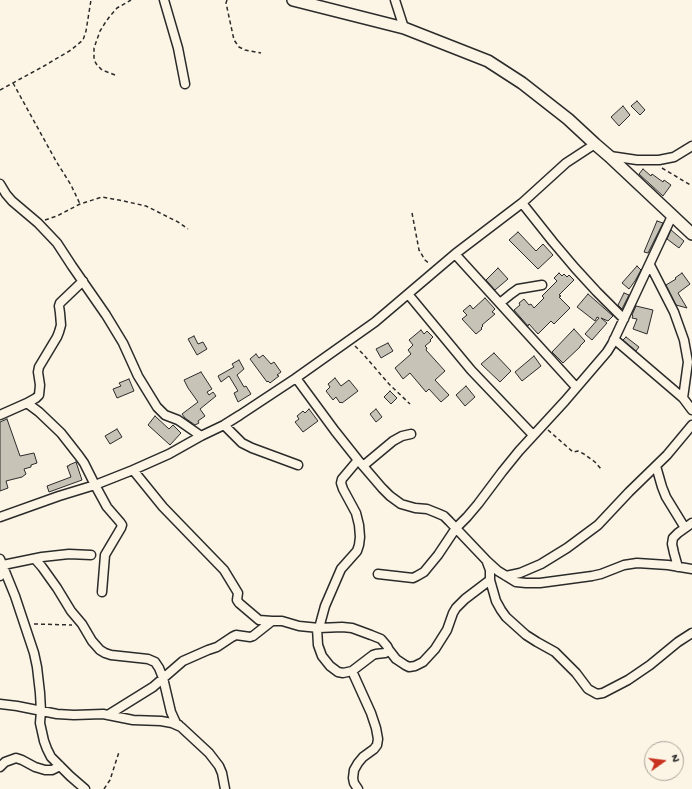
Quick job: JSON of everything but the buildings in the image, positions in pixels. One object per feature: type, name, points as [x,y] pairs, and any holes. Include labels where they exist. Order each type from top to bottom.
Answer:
[{"type":"street","points":[[164,0],[178,48],[185,84]]},
{"type":"street","points":[[293,0],[404,28],[488,61],[522,83],[568,119],[692,234]]},
{"type":"street","points":[[395,0],[404,28]]},
{"type":"street","points":[[0,517],[95,485],[133,470],[169,454],[224,425],[296,378],[375,322],[435,270],[522,203],[566,163],[595,144]]},
{"type":"street","points":[[609,156],[637,160],[659,160],[674,157],[692,146]]},
{"type":"street","points":[[0,184],[12,201],[38,223],[58,243],[106,315],[123,344],[138,376],[157,407],[164,415],[178,420],[201,436]]},
{"type":"street","points":[[522,203],[575,268],[624,319]]},
{"type":"street","points":[[378,574],[413,578],[421,574],[438,556],[456,528],[475,508],[502,472],[533,435],[607,352],[650,265],[672,216]]},
{"type":"street","points":[[455,254],[576,387]]},
{"type":"street","points":[[650,265],[674,312],[684,340],[688,362],[683,398]]},
{"type":"street","points":[[0,415],[27,403],[39,395],[39,367],[58,337],[61,325],[60,303],[83,281]]},
{"type":"street","points":[[500,303],[518,289],[542,285]]},
{"type":"street","points":[[408,294],[471,370],[533,435]]},
{"type":"street","points":[[614,339],[683,398],[692,410]]},
{"type":"street","points":[[296,378],[317,408],[360,463],[390,496],[401,504],[415,508],[427,509],[444,516],[487,562],[516,582],[540,583],[601,574],[624,565],[637,563],[652,563],[692,569]]},
{"type":"street","points":[[27,403],[61,433],[84,463],[108,507],[122,525],[105,555],[102,592]]},
{"type":"street","points":[[224,425],[242,443],[298,465]]},
{"type":"street","points":[[506,576],[520,573],[541,564],[591,531],[667,455],[692,425]]},
{"type":"street","points":[[389,650],[385,653],[373,655],[352,672],[338,672],[334,670],[322,656],[318,645],[318,628],[325,606],[341,569],[357,551],[360,544],[359,525],[356,512],[343,489],[341,483],[342,479],[360,463],[393,441],[402,436],[411,434]]},
{"type":"street","points":[[656,466],[666,497],[689,526],[673,538],[672,544],[678,567]]},
{"type":"street","points":[[133,470],[164,507],[224,570],[238,593],[237,600],[239,603],[259,620],[279,620],[299,626],[318,628],[342,627],[372,634],[381,639],[396,659],[405,666],[412,667],[423,662],[430,655],[445,633],[456,608],[465,599],[490,580]]},
{"type":"street","points":[[2,562],[68,554],[90,555]]},
{"type":"street","points":[[35,559],[82,624],[92,641],[100,650],[111,655],[154,661],[158,665],[163,678],[170,712],[176,723],[209,752],[219,766],[225,789]]},
{"type":"street","points":[[0,576],[2,562]]},
{"type":"street","points":[[2,562],[25,623],[34,653],[40,693],[40,723],[44,741],[51,757],[85,789]]},
{"type":"street","points":[[487,562],[496,601],[506,617],[537,642],[555,652],[576,673],[588,689],[597,694],[608,691],[628,680],[692,633]]},
{"type":"street","points":[[108,715],[153,687],[183,661],[218,647],[236,635],[253,636],[272,621]]},
{"type":"street","points":[[352,672],[371,713],[378,734],[377,745],[371,752],[363,757],[354,770],[354,783],[358,789]]},
{"type":"street","points":[[0,704],[65,715],[99,714],[133,720],[161,721],[172,723],[181,727]]},
{"type":"street","points":[[0,767],[5,762],[16,758],[39,769],[52,770],[60,766]]},
{"type":"path","points":[[0,90],[64,54],[83,40],[91,0]]},
{"type":"path","points":[[115,75],[102,70],[96,65],[94,60],[94,48],[100,31],[110,16],[117,8],[131,0]]},
{"type":"path","points":[[227,0],[226,3],[234,40],[239,47],[245,50],[261,53]]},
{"type":"path","points":[[13,83],[71,185],[80,204]]},
{"type":"path","points":[[650,160],[692,186]]},
{"type":"path","points":[[38,223],[57,216],[80,204],[102,197],[146,206],[178,222],[188,229]]},
{"type":"path","points":[[412,213],[419,250],[425,260],[435,270]]},
{"type":"path","points":[[349,341],[363,354],[388,384],[410,404]]},
{"type":"path","points":[[543,424],[573,452],[578,451],[584,454],[595,462],[601,469]]},
{"type":"path","points":[[25,623],[57,625],[82,624]]},
{"type":"path","points":[[104,789],[110,780],[119,752]]}]
